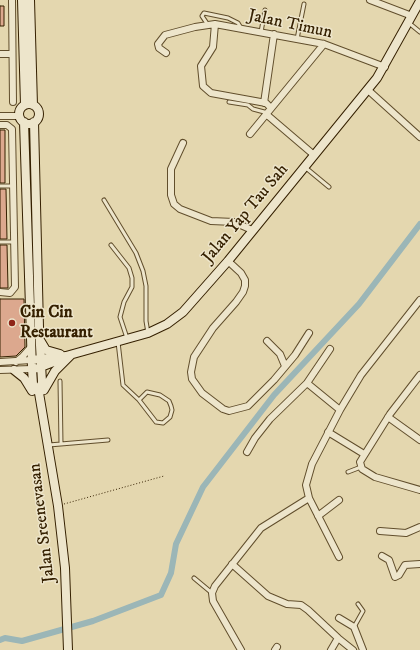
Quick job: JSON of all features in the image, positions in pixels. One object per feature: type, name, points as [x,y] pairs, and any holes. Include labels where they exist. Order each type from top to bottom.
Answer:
[{"type":"street","points":[[12,0],[13,102]]},
{"type":"street","points":[[22,0],[29,105],[39,113],[34,122],[39,339],[42,382],[39,394]]},
{"type":"street","points":[[370,0],[410,20]]},
{"type":"street","points":[[29,105],[31,1]]},
{"type":"street","name":"Jalan Yap Tau Sah","points":[[31,360],[69,356],[148,333],[167,324],[183,312],[228,261],[368,90],[385,67],[420,1]]},
{"type":"street","points":[[215,24],[213,47],[201,66],[202,86],[214,94],[264,102]]},
{"type":"street","name":"Jalan Timun","points":[[166,53],[159,48],[158,44],[165,35],[180,30],[215,24],[324,44],[385,67]]},
{"type":"street","points":[[274,34],[264,102],[268,112],[314,155]]},
{"type":"street","points":[[250,134],[324,44]]},
{"type":"street","points":[[0,54],[12,54]]},
{"type":"street","points":[[368,90],[419,134]]},
{"type":"street","points":[[29,105],[20,109],[22,119],[31,360],[33,384],[39,394]]},
{"type":"street","points":[[0,116],[34,122]]},
{"type":"street","points":[[0,125],[7,125],[12,129],[15,242],[15,287],[10,293],[0,292]]},
{"type":"street","points":[[183,143],[170,169],[171,196],[174,204],[180,209],[211,221],[234,222],[252,230]]},
{"type":"street","points":[[228,261],[238,268],[244,277],[243,292],[212,328],[194,357],[191,372],[192,379],[202,393],[223,408],[234,410],[248,406],[274,380],[295,355],[309,333]]},
{"type":"street","points":[[339,557],[309,498],[306,485],[307,477],[328,432],[361,375],[420,300]]},
{"type":"street","points":[[39,339],[43,347],[50,352],[69,356]]},
{"type":"street","points":[[267,341],[280,354],[285,366]]},
{"type":"street","points":[[14,366],[31,346]]},
{"type":"street","points":[[247,452],[255,438],[270,419],[307,383],[330,350]]},
{"type":"street","points":[[0,362],[32,369],[57,362],[69,356]]},
{"type":"street","points":[[41,403],[43,393],[50,376],[69,356]]},
{"type":"street","points":[[0,370],[31,360]]},
{"type":"street","points":[[14,366],[41,403]]},
{"type":"street","points":[[420,375],[388,417],[360,462],[361,467],[375,477],[420,490]]},
{"type":"street","points":[[307,383],[340,410]]},
{"type":"street","name":"Jalan Sreenevasan","points":[[39,394],[49,445],[58,506],[68,620],[68,650]]},
{"type":"street","points":[[388,417],[420,440]]},
{"type":"street","points":[[328,432],[364,454]]},
{"type":"street","points":[[241,650],[216,606],[212,593],[219,580],[260,528],[309,498]]},
{"type":"street","points":[[318,516],[339,500]]},
{"type":"street","points":[[380,532],[406,533],[420,527]]},
{"type":"street","points":[[382,556],[389,560],[395,577],[399,575],[405,565],[420,564]]},
{"type":"street","points":[[232,564],[268,596],[281,602],[304,607],[352,650]]},
{"type":"street","points":[[339,618],[354,627],[364,650]]},
{"type":"street","points":[[332,650],[338,638]]},
{"type":"lane","points":[[297,39],[304,4]]},
{"type":"lane","points":[[261,32],[265,10]]},
{"type":"lane","points":[[208,25],[202,16],[204,13],[228,18],[238,23],[242,29]]},
{"type":"lane","points":[[410,20],[420,32]]},
{"type":"lane","points":[[229,102],[248,105],[268,112]]},
{"type":"lane","points":[[305,167],[329,187]]},
{"type":"lane","points":[[0,186],[13,186]]},
{"type":"lane","points":[[104,200],[136,253],[143,271],[146,286],[146,321],[148,333]]},
{"type":"lane","points":[[0,242],[15,242]]},
{"type":"lane","points":[[111,245],[129,268],[132,278],[132,287],[124,302],[120,317],[128,338]]},
{"type":"lane","points":[[118,341],[124,385],[139,400],[153,420],[158,423],[163,423],[170,417],[172,410],[169,401],[160,395],[147,392],[139,400]]},
{"type":"lane","points":[[60,381],[62,444]]},
{"type":"lane","points":[[49,445],[108,440]]},
{"type":"lane","points":[[348,472],[361,467]]},
{"type":"lane","points":[[194,578],[212,593]]},
{"type":"lane","points":[[354,627],[363,611],[358,604]]},
{"type":"path","points":[[58,506],[164,476]]},
{"type":"building","points":[[0,6],[4,6],[4,26],[0,26]]},
{"type":"building","points":[[0,130],[5,130],[5,183],[0,183]]},
{"type":"building","points":[[0,189],[6,189],[7,239],[0,239]]},
{"type":"building","points":[[0,245],[7,245],[8,288],[0,288]]},
{"type":"building","name":"Cin Cin Restaurant","points":[[0,299],[24,299],[25,347],[16,356],[0,357]]},
{"type":"waterway","points":[[0,640],[5,638],[22,641],[93,621],[161,595],[171,573],[176,544],[203,487],[274,395],[359,304],[420,224]]},
{"type":"place","name":"Cin Cin Restaurant","points":[[12,323]]}]
